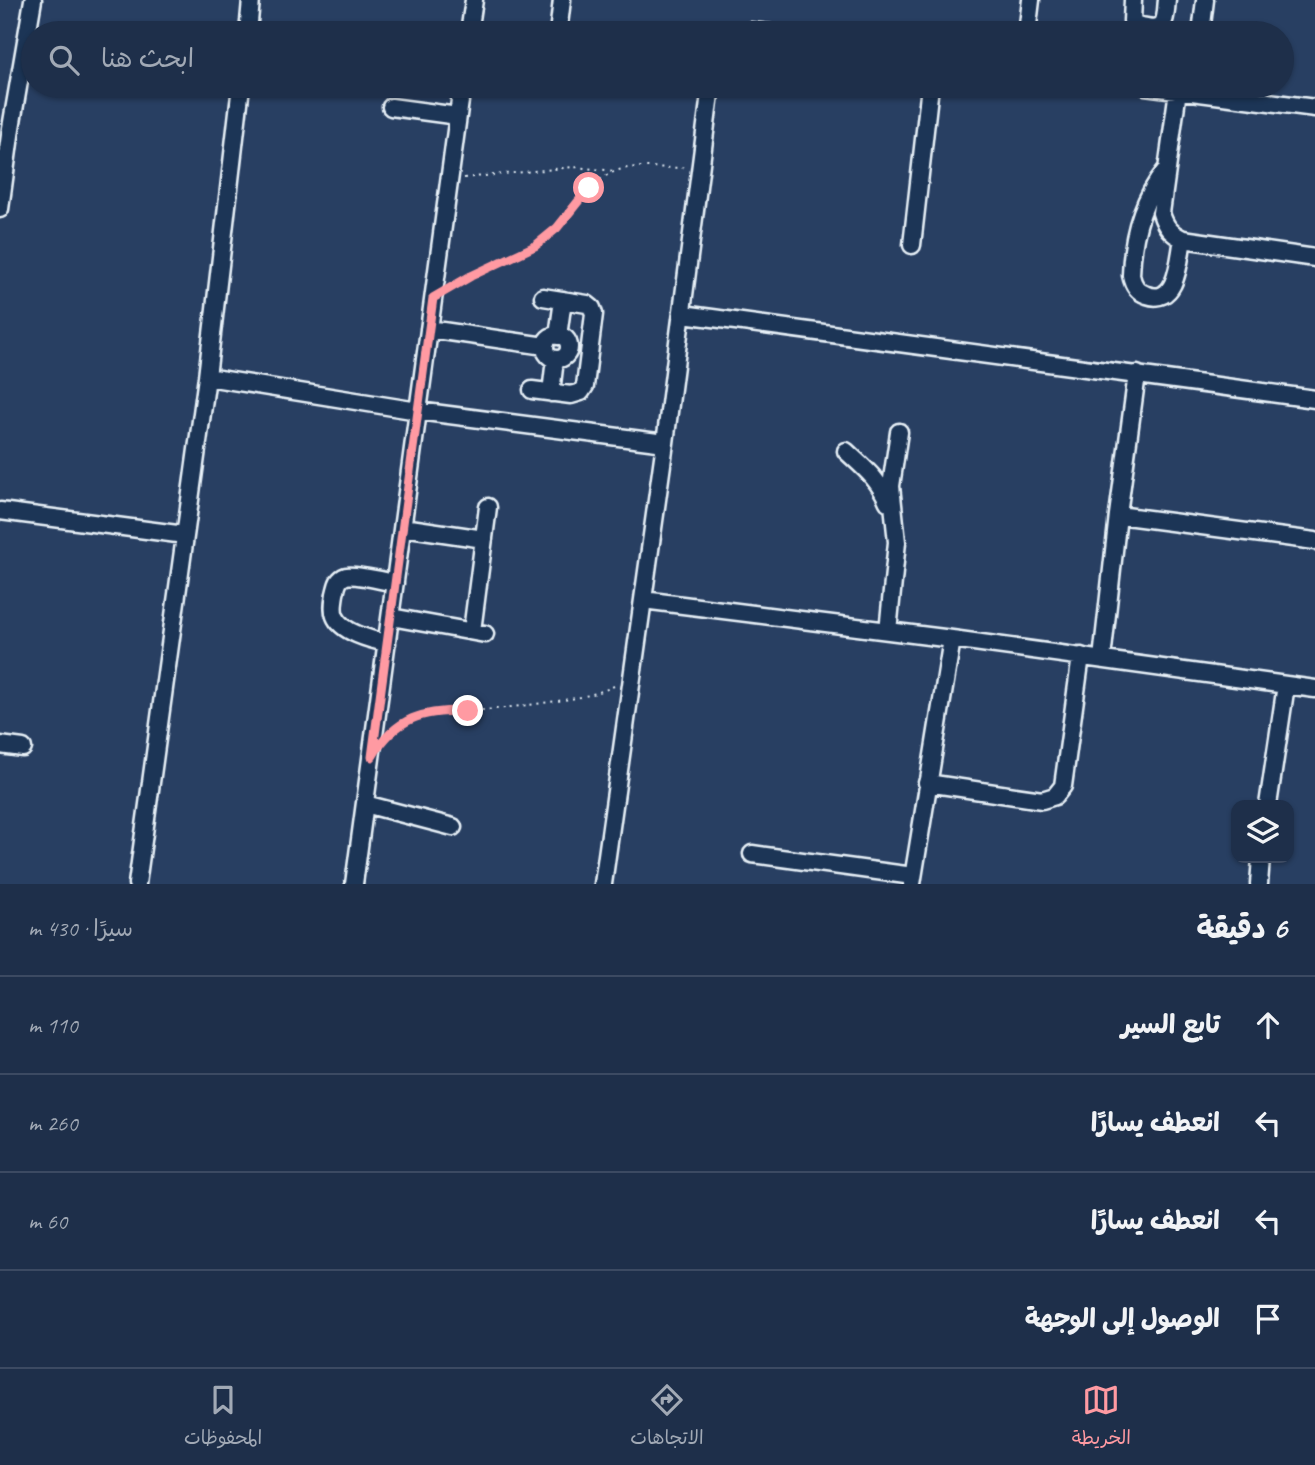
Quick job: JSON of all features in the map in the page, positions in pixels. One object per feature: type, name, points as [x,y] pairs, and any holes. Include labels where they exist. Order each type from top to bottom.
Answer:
[{"type":"street","points":[[29,21],[33,0]]},
{"type":"street","points":[[249,21],[251,0]]},
{"type":"street","points":[[471,21],[474,0]]},
{"type":"street","points":[[559,21],[562,0]]},
{"type":"street","points":[[1028,21],[1031,0]]},
{"type":"street","points":[[1133,0],[1133,21]]},
{"type":"street","points":[[1163,21],[1167,0]]},
{"type":"street","points":[[1202,21],[1205,0]]},
{"type":"street","points":[[0,209],[21,70]]},
{"type":"street","points":[[137,884],[207,377],[240,98]]},
{"type":"street","points":[[354,884],[460,98]]},
{"type":"street","points":[[603,884],[666,443],[709,98]]},
{"type":"street","points":[[912,245],[929,98]]},
{"type":"street","points":[[1186,98],[1167,169],[1161,213],[1168,229],[1182,239],[1315,258]]},
{"type":"street","points":[[1248,98],[1315,108]]},
{"type":"street","points":[[391,107],[458,116]]},
{"type":"street","points":[[1167,169],[1146,201],[1138,226],[1131,275],[1137,290],[1152,297],[1168,292],[1176,278],[1182,239]]},
{"type":"street","points":[[532,390],[575,396],[582,392],[594,314],[587,303],[543,297]]},
{"type":"street","points":[[551,393],[563,300]]},
{"type":"street","points":[[683,314],[1315,399]]},
{"type":"street","points":[[429,329],[589,351]]},
{"type":"street","points":[[1102,659],[1137,374]]},
{"type":"street","points":[[207,377],[418,411],[666,443]]},
{"type":"street","points":[[888,631],[897,542],[891,486],[899,432]]},
{"type":"street","points":[[846,451],[879,483],[894,517]]},
{"type":"street","points":[[391,617],[478,632],[488,508]]},
{"type":"street","points":[[0,511],[185,535]]},
{"type":"street","points":[[1118,515],[1315,541]]},
{"type":"street","points":[[402,527],[484,539]]},
{"type":"street","points":[[387,643],[367,638],[343,627],[335,617],[334,605],[338,583],[344,577],[395,583]]},
{"type":"street","points":[[643,600],[1315,689]]},
{"type":"street","points":[[752,854],[913,880],[952,639]]},
{"type":"street","points":[[928,783],[1042,800],[1055,796],[1063,786],[1081,656]]},
{"type":"street","points":[[1269,800],[1286,685]]},
{"type":"street","points":[[0,745],[23,748]]},
{"type":"street","points":[[365,804],[453,827]]},
{"type":"street","points":[[1259,884],[1261,863]]},
{"type":"path","points":[[433,298],[471,276],[535,246],[557,228],[589,188],[607,175],[639,167],[676,168],[701,163]]},
{"type":"path","points":[[449,180],[574,167],[617,171]]},
{"type":"path","points":[[388,734],[410,718],[424,714],[437,711],[484,710],[581,697],[603,691],[633,675]]},
{"type":"route","points":[[468,711],[437,711],[410,718],[388,734],[372,757],[433,298],[547,238],[589,188]]}]
